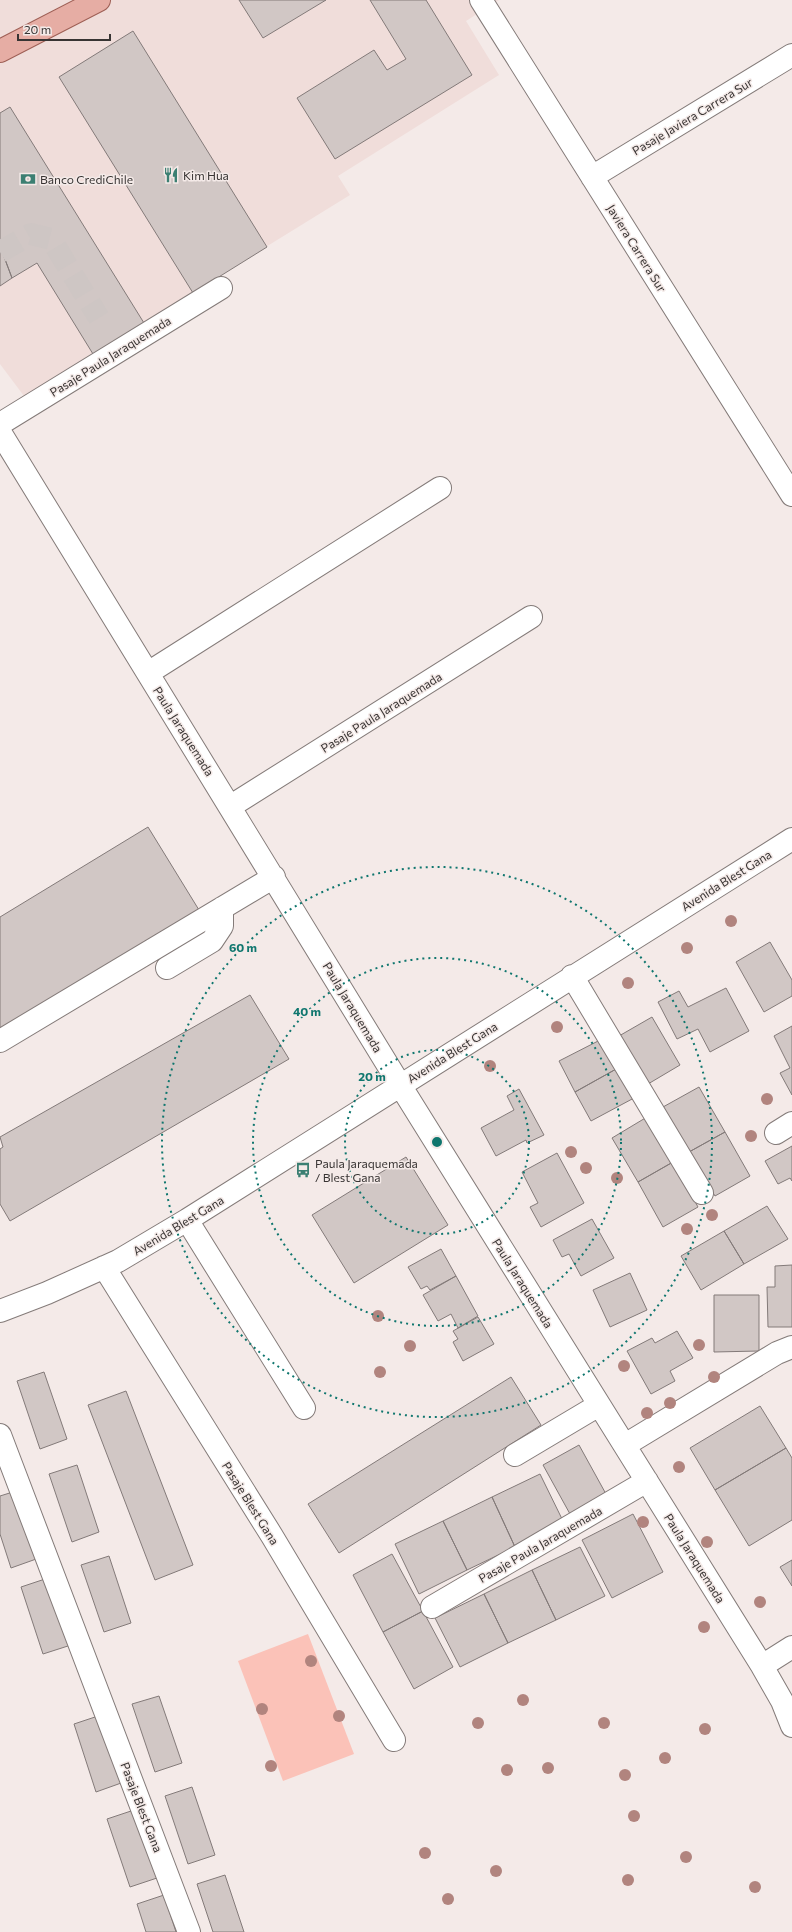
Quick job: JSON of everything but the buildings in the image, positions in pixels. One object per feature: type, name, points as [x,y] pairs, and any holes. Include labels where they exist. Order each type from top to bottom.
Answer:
[{"type":"main road","points":[[0,51],[99,0]]},
{"type":"street","name":"Javiera Carrera Sur","points":[[481,0],[792,495]]},
{"type":"street","name":"Pasaje Javiera Carrera Sur","points":[[592,177],[792,55]]},
{"type":"street","name":"Pasaje Paula Jaraquemada","points":[[0,424],[221,288]]},
{"type":"street","name":"Paula Jaraquemada","points":[[0,432],[274,877],[400,1085],[762,1666],[782,1701],[792,1726]]},
{"type":"street","points":[[148,673],[440,488]]},
{"type":"street","name":"Pasaje Paula Jaraquemada","points":[[230,806],[531,617]]},
{"type":"street","name":"Avenida Blest Gana","points":[[0,1311],[47,1293],[118,1261],[187,1220],[572,976],[792,839]]},
{"type":"street","points":[[0,1041],[274,877]]},
{"type":"street","points":[[167,968],[212,941],[222,926],[222,908]]},
{"type":"street","points":[[572,976],[702,1193]]},
{"type":"street","points":[[187,1220],[304,1408]]},
{"type":"street","name":"Pasaje Blest Gana","points":[[104,1267],[272,1536],[394,1740]]},
{"type":"street","points":[[625,1445],[777,1353],[792,1347]]},
{"type":"street","points":[[515,1455],[599,1405]]},
{"type":"street","name":"Pasaje Blest Gana","points":[[0,1435],[189,1932]]},
{"type":"street","name":"Pasaje Paula Jaraquemada","points":[[432,1607],[647,1481]]},
{"type":"street","points":[[762,1666],[792,1647]]},
{"type":"shaded area","points":[[0,0],[499,0],[466,21],[499,75],[338,176],[350,195],[24,396],[0,364]]},
{"type":"shaded area","points":[[308,1634],[354,1754],[283,1781],[238,1661]]},
{"type":"tunnel","points":[[0,252],[31,234],[51,239],[99,318]]},
{"type":"place","name":"Kim Hua","points":[[171,175]]},
{"type":"place","name":"Banco CrediChile","points":[[28,179]]},
{"type":"place","name":"Paula Jaraquemada / Blest Gana","points":[[303,1170]]}]
